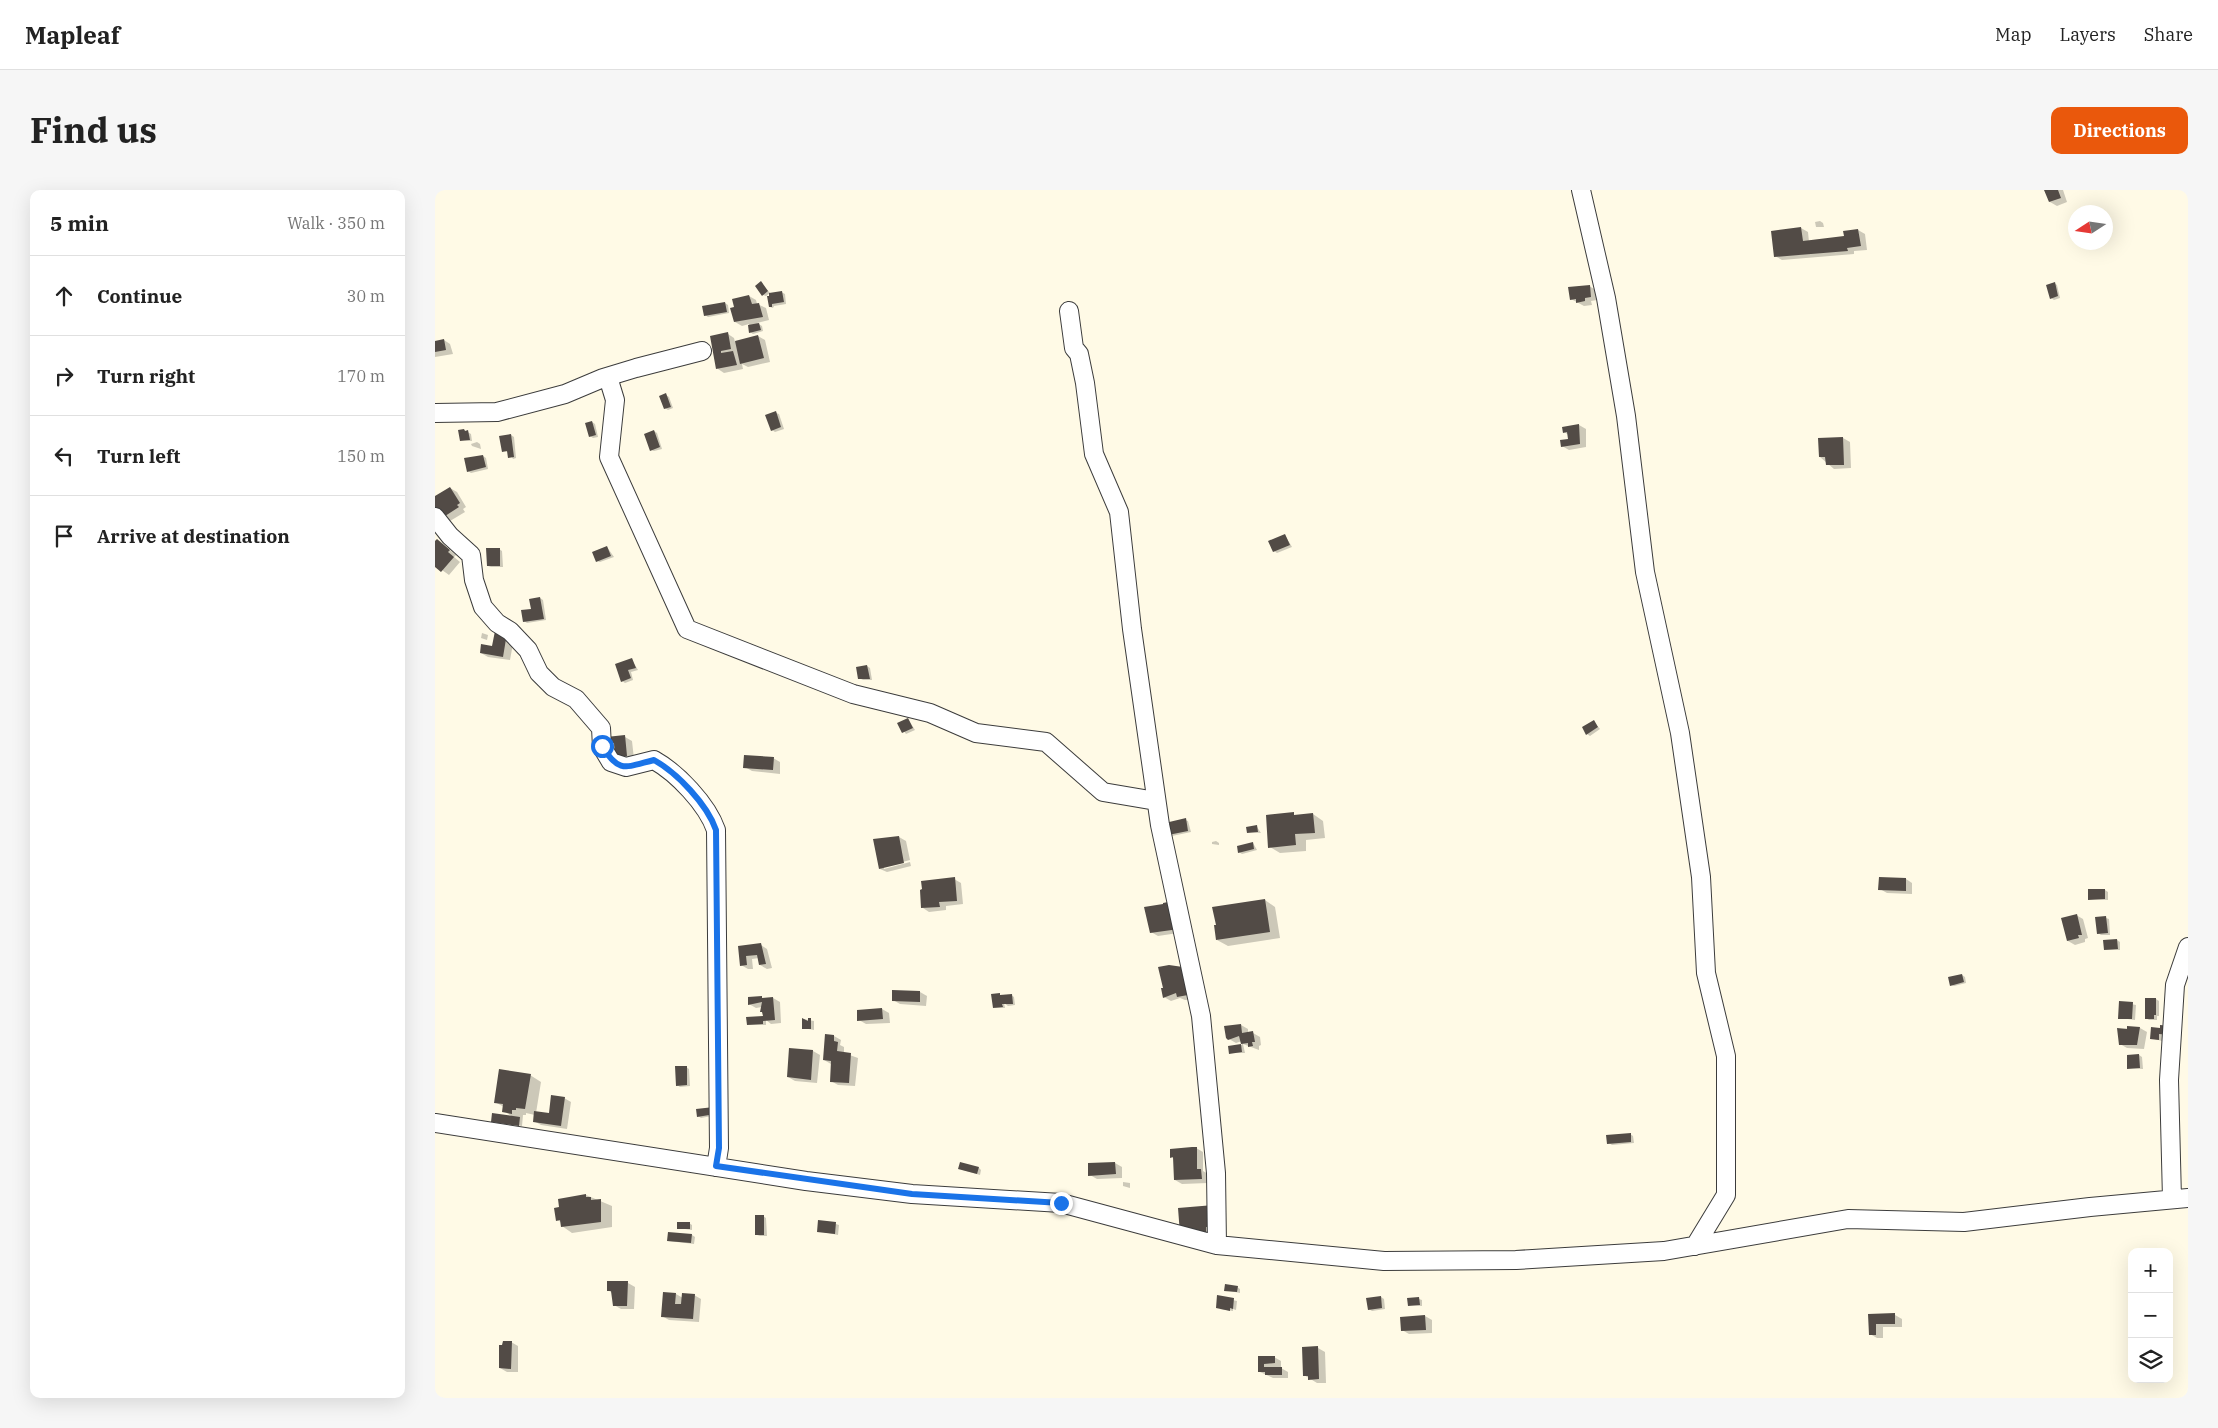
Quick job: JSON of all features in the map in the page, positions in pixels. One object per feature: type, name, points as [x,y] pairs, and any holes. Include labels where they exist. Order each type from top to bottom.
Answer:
[{"type":"street","points":[[1581,190],[1606,298],[1626,416],[1645,572],[1680,733],[1701,877],[1706,973],[1725,1056],[1726,1195],[1695,1246]]},
{"type":"street","points":[[1069,311],[1074,348],[1079,354],[1085,383],[1094,454],[1119,512],[1133,639],[1156,801],[1201,1016],[1216,1173],[1217,1245]]},
{"type":"street","points":[[435,413],[497,412],[565,394],[608,377],[702,351]]},
{"type":"street","points":[[608,377],[615,400],[609,457],[687,629],[853,694],[931,713],[976,733],[1046,742],[1103,792],[1156,801]]},
{"type":"street","points":[[435,517],[450,536],[471,555],[474,580],[483,606],[497,623],[510,631],[528,650],[539,673],[553,687],[576,699],[601,728],[602,746],[611,762],[626,767],[654,760],[670,769],[711,816],[716,830],[719,1148],[716,1166]]},
{"type":"street","points":[[435,1123],[912,1194],[1061,1203],[1217,1245],[1384,1262],[1516,1260],[1663,1251],[1848,1219],[1964,1222],[2180,1199],[2169,1080],[2175,985],[2188,947]]},
{"type":"building","points":[[2044,190],[2058,190],[2061,198],[2049,202]]},
{"type":"building","points":[[1801,227],[1803,241],[1844,236],[1843,231],[1858,229],[1861,246],[1847,248],[1848,251],[1774,257],[1771,231]]},
{"type":"building","points":[[761,281],[768,291],[762,296],[755,286]]},
{"type":"building","points":[[2055,282],[2058,296],[2050,299],[2046,285]]},
{"type":"building","points":[[1590,285],[1591,297],[1576,303],[1576,299],[1570,300],[1568,287]]},
{"type":"building","points":[[782,291],[784,302],[772,304],[772,307],[769,307],[767,296],[769,296],[769,293]]},
{"type":"building","points":[[749,295],[752,304],[759,303],[763,317],[734,322],[730,308],[734,307],[732,299]]},
{"type":"building","points":[[725,302],[727,312],[704,316],[702,306]]},
{"type":"building","points":[[759,323],[761,330],[749,333],[748,325]]},
{"type":"building","points":[[728,332],[731,349],[721,351],[721,353],[733,351],[737,365],[716,369],[710,336]]},
{"type":"building","points":[[758,335],[764,358],[740,364],[735,341]]},
{"type":"building","points":[[444,339],[446,350],[435,352],[435,341]]},
{"type":"building","points":[[666,393],[671,407],[664,409],[659,396]]},
{"type":"building","points":[[776,411],[781,427],[771,431],[765,415]]},
{"type":"building","points":[[592,421],[596,435],[589,437],[585,423]]},
{"type":"building","points":[[1579,424],[1580,444],[1561,447],[1560,440],[1568,439],[1567,432],[1563,433],[1562,427]]},
{"type":"building","points":[[464,429],[465,431],[468,430],[470,440],[460,441],[458,430]]},
{"type":"building","points":[[654,430],[660,447],[650,451],[644,434]]},
{"type":"building","points":[[511,434],[514,457],[508,458],[507,451],[502,452],[499,436]]},
{"type":"building","points":[[1843,437],[1844,465],[1826,465],[1825,457],[1819,457],[1818,438]]},
{"type":"building","points":[[483,455],[486,467],[467,472],[464,458]]},
{"type":"building","points":[[450,487],[460,503],[457,505],[459,507],[442,518],[435,507],[435,496]]},
{"type":"building","points":[[1285,534],[1290,545],[1273,552],[1268,541]]},
{"type":"building","points":[[437,539],[450,550],[448,552],[454,557],[441,572],[435,567],[435,541]]},
{"type":"building","points":[[607,546],[611,556],[596,562],[592,552]]},
{"type":"building","points":[[486,548],[500,548],[500,566],[487,566]]},
{"type":"building","points":[[540,597],[544,619],[523,622],[521,610],[531,609],[529,599]]},
{"type":"building","points":[[495,631],[507,633],[503,657],[480,653],[481,644],[492,646]]},
{"type":"building","points":[[632,658],[636,668],[628,670],[631,678],[621,682],[615,664]]},
{"type":"building","points":[[867,665],[870,679],[858,679],[856,667]]},
{"type":"building","points":[[908,718],[913,728],[902,733],[897,723]]},
{"type":"building","points":[[1594,720],[1598,727],[1586,735],[1582,727]]},
{"type":"building","points":[[625,735],[627,756],[615,757],[614,743],[606,744],[606,737]]},
{"type":"building","points":[[744,755],[774,757],[773,770],[743,768]]},
{"type":"building","points":[[1294,812],[1294,815],[1313,813],[1315,833],[1295,834],[1296,845],[1268,848],[1266,815]]},
{"type":"building","points":[[1186,818],[1188,831],[1168,835],[1165,823]]},
{"type":"building","points":[[1257,825],[1258,832],[1247,833],[1246,827]]},
{"type":"building","points":[[899,836],[904,863],[879,869],[873,839]]},
{"type":"building","points":[[1253,842],[1254,849],[1238,853],[1237,846]]},
{"type":"building","points":[[955,877],[957,901],[939,902],[940,907],[921,908],[921,881]]},
{"type":"building","points":[[1879,877],[1906,878],[1906,891],[1878,890]]},
{"type":"building","points":[[2088,889],[2105,889],[2105,899],[2088,900]]},
{"type":"building","points":[[1265,899],[1270,932],[1216,940],[1214,925],[1216,925],[1212,907]]},
{"type":"building","points":[[1173,901],[1179,929],[1150,933],[1144,907]]},
{"type":"building","points":[[2077,914],[2082,935],[2078,935],[2079,938],[2067,941],[2061,918]]},
{"type":"building","points":[[2106,916],[2108,933],[2097,934],[2095,917]]},
{"type":"building","points":[[2117,939],[2118,949],[2104,950],[2103,940]]},
{"type":"building","points":[[761,943],[766,964],[759,965],[757,955],[746,956],[747,965],[740,966],[738,946]]},
{"type":"building","points":[[1169,965],[1183,967],[1188,995],[1177,997],[1176,993],[1163,998],[1161,988],[1163,988],[1158,967]]},
{"type":"building","points":[[1962,974],[1964,982],[1950,986],[1948,977]]},
{"type":"building","points":[[892,990],[920,991],[920,1002],[892,1001]]},
{"type":"building","points":[[1000,993],[1000,995],[1012,994],[1013,1004],[1002,1004],[1003,1007],[993,1008],[991,994]]},
{"type":"building","points":[[762,996],[762,998],[773,997],[775,1020],[763,1021],[763,1024],[747,1025],[746,1017],[763,1016],[762,1012],[760,1012],[762,1002],[748,1005],[748,997]]},
{"type":"building","points":[[2145,998],[2156,998],[2156,1015],[2154,1015],[2154,1019],[2145,1019]]},
{"type":"building","points":[[2119,1001],[2133,1002],[2132,1019],[2118,1019]]},
{"type":"building","points":[[882,1008],[883,1019],[857,1021],[857,1010]]},
{"type":"building","points":[[802,1018],[808,1021],[808,1018],[811,1018],[811,1029],[802,1029]]},
{"type":"building","points":[[1241,1024],[1242,1033],[1253,1031],[1255,1042],[1252,1042],[1253,1046],[1248,1047],[1248,1043],[1241,1044],[1239,1036],[1228,1040],[1226,1038],[1224,1026]]},
{"type":"building","points":[[2160,1025],[2171,1026],[2170,1035],[2159,1034],[2159,1040],[2150,1039],[2151,1027],[2160,1028]]},
{"type":"building","points":[[2127,1026],[2140,1027],[2137,1045],[2119,1045],[2117,1028],[2127,1029]]},
{"type":"building","points":[[825,1034],[834,1035],[834,1041],[838,1042],[837,1051],[851,1053],[849,1083],[830,1082],[831,1061],[823,1060]]},
{"type":"building","points":[[1241,1044],[1242,1052],[1229,1054],[1228,1046]]},
{"type":"building","points":[[789,1048],[813,1050],[811,1080],[787,1077]]},
{"type":"building","points":[[2139,1054],[2140,1068],[2127,1069],[2127,1055]]},
{"type":"building","points":[[675,1066],[687,1066],[687,1085],[676,1086]]},
{"type":"building","points":[[499,1069],[531,1074],[525,1109],[516,1108],[516,1110],[512,1110],[512,1114],[502,1112],[503,1104],[494,1103]]},
{"type":"building","points":[[551,1095],[565,1097],[561,1126],[533,1122],[534,1111],[549,1113]]},
{"type":"building","points":[[714,1107],[715,1114],[697,1117],[696,1109]]},
{"type":"building","points":[[492,1113],[520,1117],[519,1126],[491,1122]]},
{"type":"building","points":[[1631,1133],[1631,1142],[1607,1144],[1606,1135]]},
{"type":"building","points":[[1197,1147],[1197,1169],[1201,1169],[1202,1179],[1174,1180],[1173,1157],[1170,1158],[1170,1149]]},
{"type":"building","points":[[960,1162],[979,1167],[977,1174],[958,1169]]},
{"type":"building","points":[[1115,1162],[1116,1174],[1088,1176],[1088,1163]]},
{"type":"building","points":[[586,1194],[586,1197],[591,1197],[591,1200],[601,1199],[601,1222],[561,1227],[560,1220],[556,1221],[554,1208],[559,1207],[558,1199]]},
{"type":"building","points":[[1214,1205],[1216,1227],[1206,1227],[1206,1232],[1180,1234],[1178,1208]]},
{"type":"building","points":[[755,1215],[764,1215],[764,1235],[755,1235]]},
{"type":"building","points":[[818,1220],[836,1222],[835,1234],[817,1232]]},
{"type":"building","points":[[677,1222],[690,1222],[690,1229],[677,1229]]},
{"type":"building","points":[[668,1232],[692,1234],[691,1243],[667,1241]]},
{"type":"building","points":[[607,1281],[628,1281],[627,1306],[613,1306],[611,1291],[607,1291]]},
{"type":"building","points":[[1225,1284],[1238,1286],[1237,1292],[1224,1291]]},
{"type":"building","points":[[663,1292],[676,1293],[675,1304],[681,1304],[682,1293],[695,1294],[693,1319],[661,1317]]},
{"type":"building","points":[[1217,1295],[1234,1298],[1233,1309],[1230,1308],[1230,1311],[1216,1308]]},
{"type":"building","points":[[1381,1296],[1382,1308],[1368,1310],[1366,1298]]},
{"type":"building","points":[[1419,1297],[1420,1305],[1408,1306],[1407,1298]]},
{"type":"building","points":[[1895,1313],[1895,1324],[1876,1324],[1876,1335],[1869,1335],[1868,1314]]},
{"type":"building","points":[[1425,1315],[1426,1330],[1401,1331],[1400,1317]]},
{"type":"building","points":[[503,1341],[512,1341],[511,1369],[499,1368],[499,1345],[502,1345]]},
{"type":"building","points":[[1318,1346],[1319,1379],[1308,1380],[1308,1376],[1303,1376],[1302,1347]]},
{"type":"building","points":[[1258,1356],[1275,1356],[1275,1363],[1264,1364],[1264,1367],[1282,1367],[1282,1375],[1265,1375],[1265,1372],[1258,1372]]},
{"type":"route","points":[[602,746],[611,762],[626,767],[654,760],[670,769],[711,816],[716,830],[719,1148],[716,1166],[738,1171],[912,1194],[1061,1203]]}]
